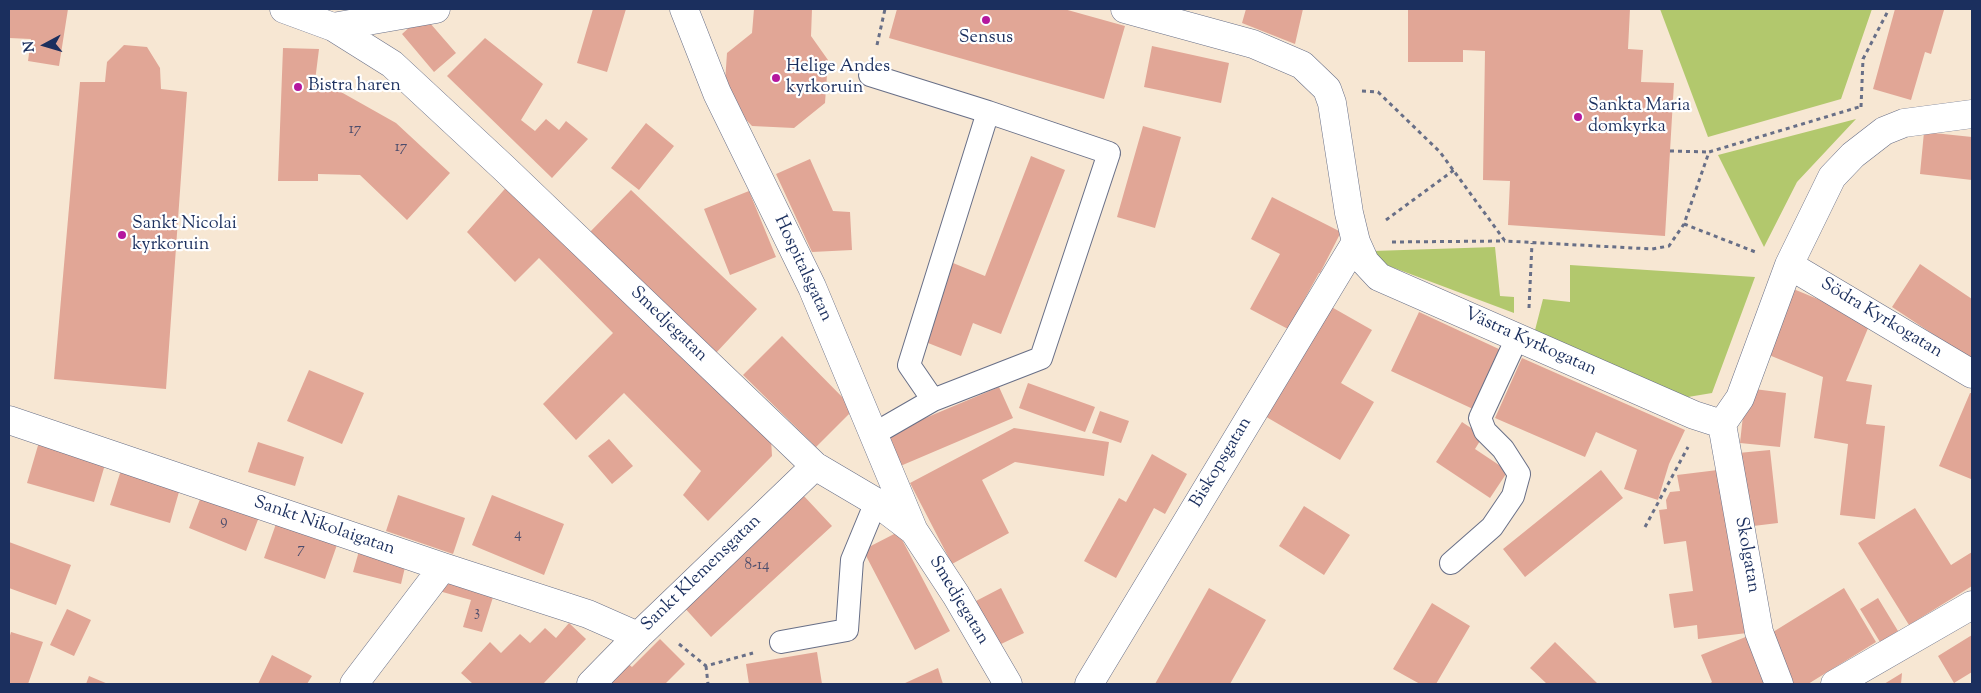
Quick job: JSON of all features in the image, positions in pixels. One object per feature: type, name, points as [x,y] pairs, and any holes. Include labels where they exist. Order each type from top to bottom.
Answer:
[{"type":"street","name":"Smedjegatan","points":[[284,9],[333,27],[392,64],[520,182],[815,466],[876,502],[914,531],[956,595],[1008,684]]},
{"type":"street","points":[[333,27],[436,9]]},
{"type":"street","name":"Hospitalsgatan","points":[[684,9],[717,93],[812,287],[914,531]]},
{"type":"street","points":[[1126,9],[1253,44],[1302,65],[1327,89]]},
{"type":"street","name":"Västra Kyrkogatan","points":[[1327,89],[1332,103],[1349,213],[1356,242],[1365,262],[1379,277],[1694,415],[1722,424]]},
{"type":"street","points":[[1722,424],[1740,398],[1789,265],[1832,178],[1853,155],[1884,131],[1904,123],[1972,114]]},
{"type":"street","name":"Biskopsgatan","points":[[1089,684],[1356,242]]},
{"type":"street","name":"Södra Kyrkogatan","points":[[1789,265],[1972,374]]},
{"type":"street","name":"Sankt Nikolaigatan","points":[[9,420],[443,567],[588,614],[646,629]]},
{"type":"street","name":"Skolgatan","points":[[1722,424],[1759,632],[1779,684]]},
{"type":"street","name":"Sankt Klemensgatan","points":[[591,684],[815,466]]},
{"type":"street","points":[[354,684],[443,567]]},
{"type":"street","points":[[1835,684],[1972,605]]},
{"type":"lane","points":[[870,75],[1109,153],[1041,358],[933,400],[874,434]]},
{"type":"lane","points":[[933,400],[909,365],[988,112]]},
{"type":"lane","points":[[1451,563],[1492,527],[1513,496],[1518,474],[1503,449],[1485,431],[1480,418],[1517,338]]},
{"type":"lane","points":[[781,642],[847,630],[852,560],[876,502]]},
{"type":"path","points":[[870,75],[885,9]]},
{"type":"path","points":[[1884,131],[1860,106],[1863,59],[1889,9]]},
{"type":"path","points":[[1327,89],[1378,92],[1440,152],[1505,241]]},
{"type":"path","points":[[1670,151],[1709,152],[1860,106]]},
{"type":"path","points":[[1356,242],[1505,241],[1652,249],[1669,246],[1684,224],[1709,152]]},
{"type":"path","points":[[1356,242],[1454,170]]},
{"type":"path","points":[[1684,224],[1789,265]]},
{"type":"path","points":[[1529,310],[1532,243]]},
{"type":"path","points":[[1645,527],[1675,472]]},
{"type":"path","points":[[646,629],[706,666],[742,657],[781,642]]},
{"type":"path","points":[[706,666],[708,684]]},
{"type":"green space","points":[[1660,9],[1872,9],[1841,99],[1708,137]]},
{"type":"green space","points":[[1856,119],[1797,182],[1764,247],[1718,155]]},
{"type":"green space","points":[[1495,247],[1500,296],[1514,297],[1514,313],[1381,263],[1373,251]]},
{"type":"green space","points":[[1570,265],[1755,277],[1712,393],[1688,397],[1534,334],[1543,299],[1570,302]]},
{"type":"building","points":[[9,9],[68,9],[59,66],[28,61],[31,39],[9,38]]},
{"type":"building","points":[[593,9],[626,9],[607,72],[577,63]]},
{"type":"building","name":"Helige Andes kyrkoruin","points":[[754,9],[812,9],[811,36],[828,60],[825,103],[794,128],[752,126],[724,97],[727,53],[752,33]]},
{"type":"building","points":[[897,9],[1064,9],[1125,26],[1104,99],[889,38]]},
{"type":"building","points":[[1246,9],[1303,9],[1295,44],[1242,23]]},
{"type":"building","name":"Sankta Maria domkyrka","points":[[1408,9],[1630,9],[1628,49],[1643,50],[1641,82],[1674,83],[1665,236],[1508,225],[1510,181],[1483,180],[1485,51],[1463,50],[1463,62],[1408,62]]},
{"type":"building","points":[[1895,9],[1944,10],[1931,54],[1925,52],[1911,100],[1873,89]]},
{"type":"building","points":[[423,15],[456,53],[434,72],[402,34]]},
{"type":"building","points":[[485,38],[543,84],[521,120],[535,131],[546,119],[559,130],[566,121],[588,139],[552,178],[447,76]]},
{"type":"building","name":"Sankt Nicolai kyrkoruin","points":[[124,45],[147,47],[160,68],[161,89],[187,92],[166,389],[54,379],[80,82],[105,82],[107,62]]},
{"type":"building","points":[[1152,46],[1229,63],[1221,103],[1144,87]]},
{"type":"building","points":[[283,48],[319,49],[315,81],[325,83],[396,123],[450,173],[407,220],[360,175],[318,174],[318,181],[278,181]]},
{"type":"building","points":[[646,123],[674,146],[639,190],[611,168]]},
{"type":"building","points":[[1143,126],[1181,137],[1155,228],[1117,217]]},
{"type":"building","points":[[1924,132],[1972,137],[1972,180],[1920,174]]},
{"type":"building","points":[[1031,156],[1065,170],[1001,334],[973,323],[961,356],[923,341],[953,263],[985,276]]},
{"type":"building","points":[[810,159],[833,211],[850,212],[852,250],[812,252],[776,174]]},
{"type":"building","points":[[510,183],[771,439],[772,456],[708,521],[683,495],[701,471],[624,393],[576,440],[543,404],[613,333],[539,258],[515,282],[467,232]]},
{"type":"building","points":[[631,190],[757,309],[715,354],[588,234]]},
{"type":"building","points":[[749,191],[776,257],[730,275],[704,209]]},
{"type":"building","points":[[1272,197],[1341,232],[1288,329],[1250,309],[1280,254],[1251,239]]},
{"type":"building","points":[[1920,264],[1972,299],[1972,360],[1892,307]]},
{"type":"building","points":[[1791,288],[1871,321],[1846,381],[1872,385],[1866,424],[1885,426],[1875,519],[1840,515],[1848,444],[1814,438],[1823,377],[1764,353]]},
{"type":"building","points":[[1328,305],[1372,330],[1341,383],[1374,402],[1340,460],[1263,415]]},
{"type":"building","points":[[1419,312],[1501,350],[1473,409],[1391,371]]},
{"type":"building","points":[[782,336],[854,409],[816,447],[743,375]]},
{"type":"building","points":[[1522,358],[1685,430],[1669,464],[1658,500],[1624,489],[1637,450],[1596,432],[1585,457],[1495,418]]},
{"type":"building","points":[[309,370],[364,393],[342,444],[287,421]]},
{"type":"building","points":[[1028,383],[1095,407],[1085,432],[1019,408]]},
{"type":"building","points":[[999,387],[1013,418],[898,467],[885,435]]},
{"type":"building","points":[[1746,388],[1786,393],[1780,447],[1740,443]]},
{"type":"building","points":[[1970,393],[1972,393],[1971,479],[1939,466]]},
{"type":"building","points":[[1100,411],[1129,421],[1121,443],[1092,433]]},
{"type":"building","points":[[1462,422],[1483,436],[1475,449],[1508,471],[1490,498],[1436,462]]},
{"type":"building","points":[[1014,428],[1109,442],[1104,476],[1015,462],[982,480],[1009,533],[952,564],[910,483]]},
{"type":"building","points":[[609,439],[633,466],[612,484],[588,456]]},
{"type":"building","points":[[39,442],[106,461],[94,502],[27,483]]},
{"type":"building","points":[[258,442],[304,457],[295,486],[248,472]]},
{"type":"building","points":[[1770,450],[1778,523],[1745,527],[1738,453]]},
{"type":"building","points":[[1152,454],[1187,474],[1165,514],[1154,508],[1116,578],[1084,561],[1119,498],[1126,502]]},
{"type":"building","points":[[122,467],[181,485],[170,523],[110,505]]},
{"type":"building","points":[[1726,469],[1747,633],[1698,639],[1697,625],[1674,628],[1669,594],[1693,591],[1686,541],[1664,544],[1659,510],[1667,509],[1666,500],[1670,492],[1680,491],[1677,475]]},
{"type":"building","points":[[1601,470],[1623,498],[1525,577],[1503,549]]},
{"type":"building","points":[[202,494],[259,517],[246,551],[189,528]]},
{"type":"building","points":[[398,495],[465,518],[453,554],[386,531]]},
{"type":"building","points":[[492,495],[564,524],[544,575],[472,545]]},
{"type":"building","points":[[803,495],[832,526],[711,637],[682,605]]},
{"type":"building","points":[[1304,506],[1350,535],[1324,575],[1279,546]]},
{"type":"building","points":[[1915,508],[1951,565],[1972,552],[1972,586],[1909,625],[1858,543]]},
{"type":"building","points":[[277,521],[338,542],[325,579],[264,558]]},
{"type":"building","points":[[898,532],[950,631],[915,650],[863,550]]},
{"type":"building","points":[[9,542],[71,565],[56,605],[9,588]]},
{"type":"building","points":[[359,551],[406,563],[401,584],[353,572]]},
{"type":"building","points":[[443,579],[494,594],[482,632],[463,627],[471,600],[439,591]]},
{"type":"building","points":[[1001,588],[1024,633],[999,645],[976,601]]},
{"type":"building","points":[[1209,588],[1266,620],[1230,684],[1155,684]]},
{"type":"building","points":[[1844,588],[1876,642],[1808,684],[1788,684],[1773,632]]},
{"type":"building","points":[[1878,598],[1898,631],[1880,642],[1860,609]]},
{"type":"building","points":[[1432,603],[1470,626],[1436,684],[1420,684],[1393,669]]},
{"type":"building","points":[[67,609],[91,620],[74,656],[50,645]]},
{"type":"building","points":[[569,623],[586,639],[543,684],[473,684],[461,673],[490,642],[501,653],[520,634],[530,643],[545,628],[556,638]]},
{"type":"building","points":[[11,632],[43,642],[28,684],[9,684],[9,639]]},
{"type":"building","points":[[1972,635],[1972,672],[1954,683],[1938,656]]},
{"type":"building","points":[[1748,636],[1767,684],[1709,684],[1712,682],[1701,655]]},
{"type":"building","points":[[660,639],[685,664],[665,684],[604,684],[626,662],[632,667]]},
{"type":"building","points":[[1555,642],[1598,684],[1547,684],[1530,668]]},
{"type":"building","points":[[817,652],[822,684],[749,684],[746,664]]},
{"type":"building","points":[[272,655],[312,676],[307,684],[258,684]]},
{"type":"building","points":[[938,668],[943,684],[903,684]]},
{"type":"building","points":[[1902,673],[1901,684],[1884,684]]},
{"type":"building","points":[[89,676],[108,684],[86,684]]},
{"type":"place","name":"Sensus","points":[[986,20]]},
{"type":"place","name":"Helige Andes kyrkoruin","points":[[776,78]]},
{"type":"place","name":"Bistra haren","points":[[298,87]]},
{"type":"place","name":"Sankta Maria domkyrka","points":[[1578,117]]},
{"type":"place","name":"Sankt Nicolai kyrkoruin","points":[[122,235]]}]
